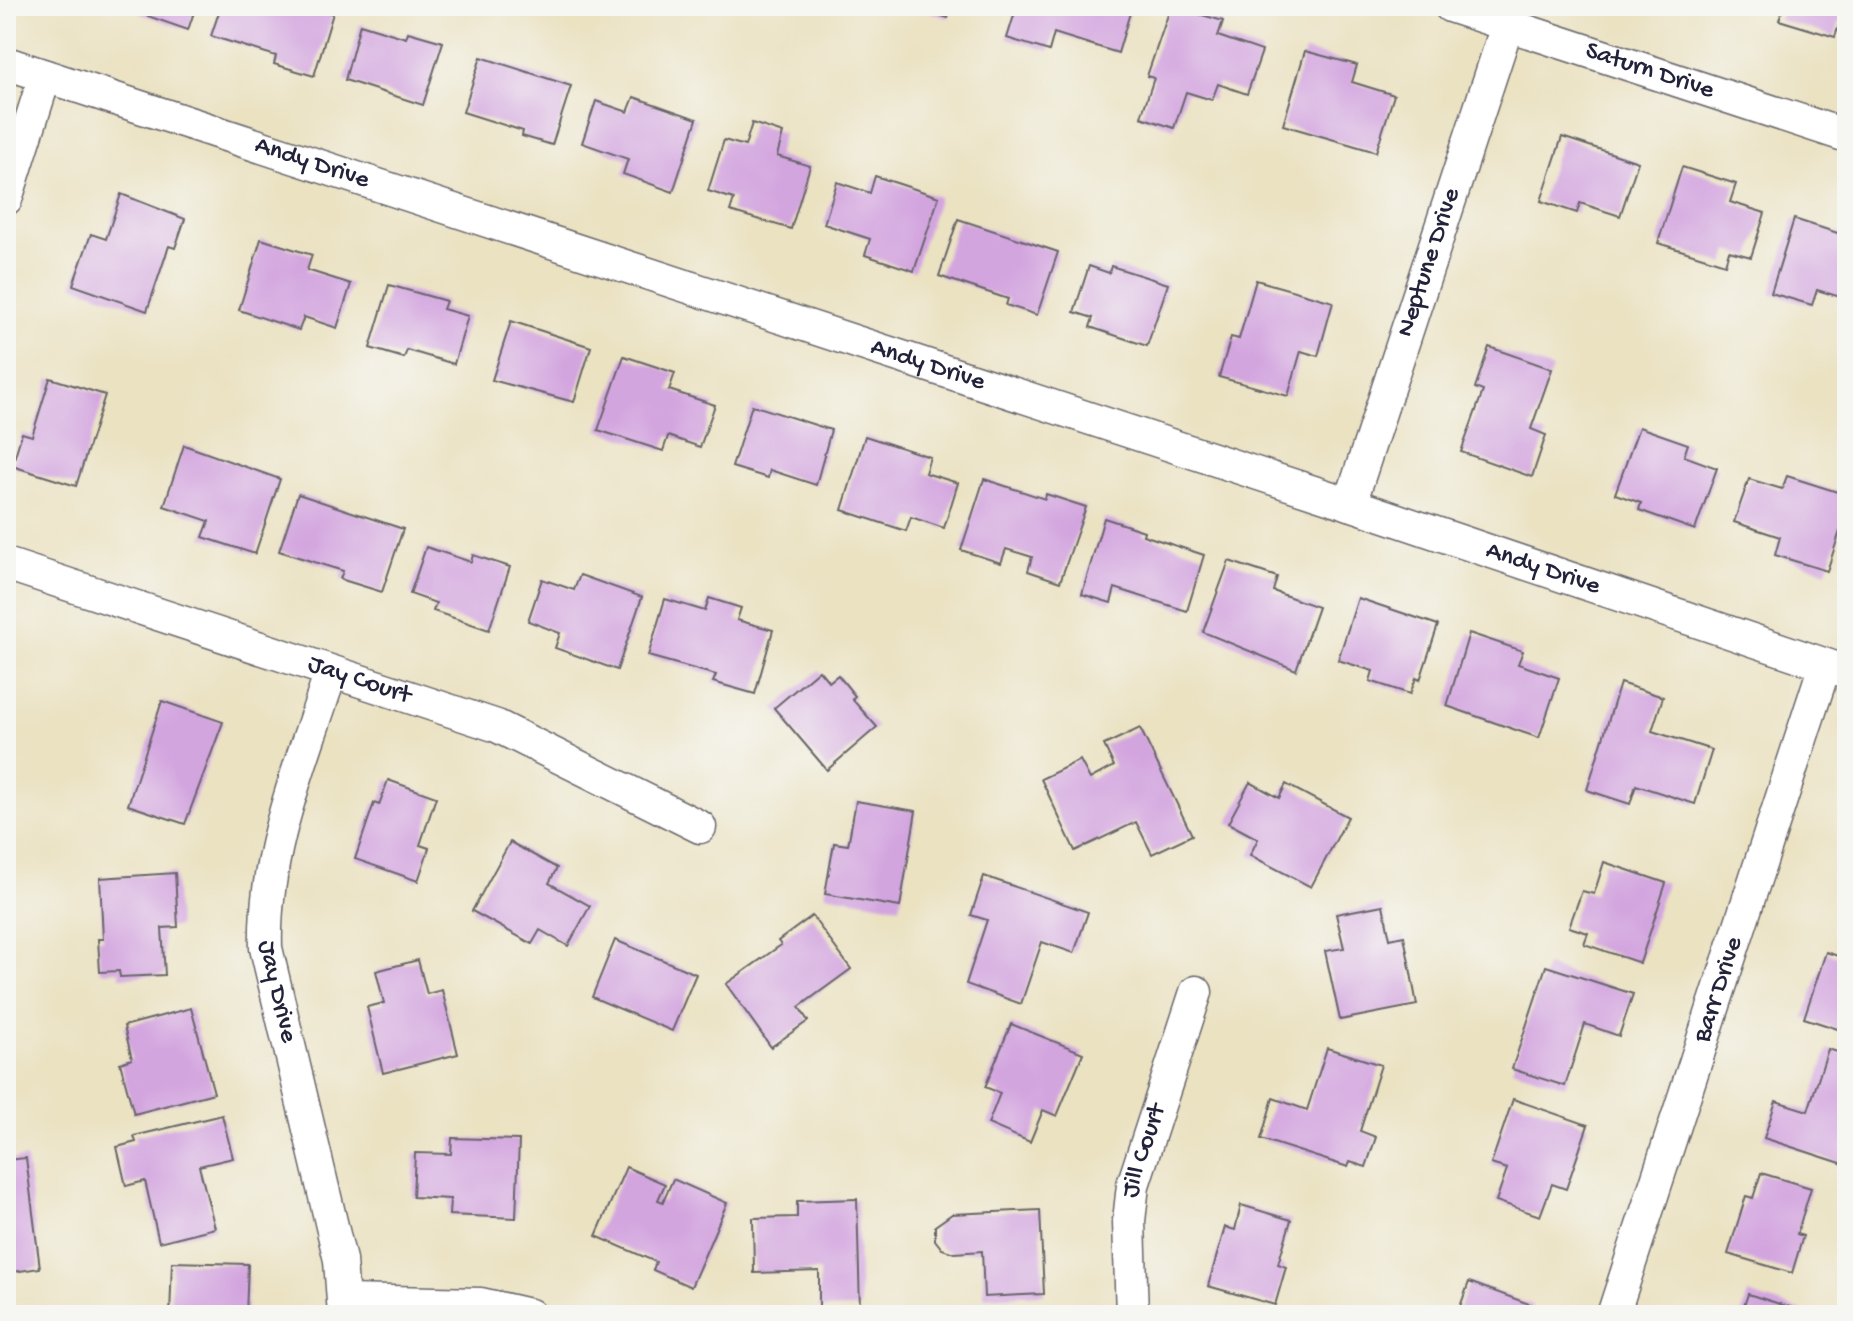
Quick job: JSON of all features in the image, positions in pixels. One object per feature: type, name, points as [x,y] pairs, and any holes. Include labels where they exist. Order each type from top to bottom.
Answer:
[{"type":"street","name":"Saturn Drive","points":[[1450,6],[1847,136]]},
{"type":"street","name":"Neptune Drive","points":[[1350,504],[1508,23]]},
{"type":"street","name":"Andy Drive","points":[[6,63],[1350,504],[1836,669]]},
{"type":"street","points":[[6,199],[45,76]]},
{"type":"street","name":"Jay Court","points":[[6,564],[508,731],[700,827]]},
{"type":"street","name":"Barr Drive","points":[[1613,1315],[1836,669]]},
{"type":"street","name":"Jay Drive","points":[[331,672],[273,855],[264,919],[266,948],[340,1260],[344,1308]]},
{"type":"street","name":"Jill Court","points":[[1132,1315],[1129,1221],[1133,1185],[1196,992]]},
{"type":"street","points":[[344,1308],[481,1304],[530,1315]]},
{"type":"building","points":[[142,6],[196,6],[188,30],[139,13]]},
{"type":"building","points":[[221,6],[328,6],[327,12],[333,13],[314,76],[274,64],[276,56],[211,36]]},
{"type":"building","points":[[911,6],[952,6],[948,18]]},
{"type":"building","points":[[1017,6],[1132,6],[1118,53],[1054,33],[1049,51],[1007,38]]},
{"type":"building","points":[[1171,6],[1223,21],[1218,36],[1262,51],[1247,94],[1218,84],[1212,100],[1186,92],[1174,128],[1141,117],[1154,78],[1147,76]]},
{"type":"building","points":[[1784,6],[1845,6],[1835,37],[1779,20]]},
{"type":"building","points":[[360,24],[406,38],[408,32],[443,42],[423,105],[345,80]]},
{"type":"building","points":[[1305,51],[1357,65],[1352,82],[1394,95],[1376,152],[1283,125]]},
{"type":"building","points":[[481,57],[571,86],[552,145],[522,136],[523,131],[463,112]]},
{"type":"building","points":[[634,97],[697,119],[673,192],[623,174],[628,159],[582,143],[596,101],[628,112]]},
{"type":"building","points":[[752,123],[783,133],[777,156],[810,166],[791,229],[730,211],[734,199],[708,191],[724,140],[745,146]]},
{"type":"building","points":[[1562,137],[1638,162],[1620,216],[1580,203],[1577,213],[1541,201]]},
{"type":"building","points":[[1682,167],[1736,184],[1730,202],[1765,213],[1751,257],[1729,251],[1725,264],[1658,243]]},
{"type":"building","points":[[875,176],[939,197],[914,271],[865,255],[870,239],[824,224],[837,182],[870,193]]},
{"type":"building","points":[[121,194],[185,219],[175,248],[169,246],[147,311],[73,285],[91,234],[106,239]]},
{"type":"building","points":[[958,219],[1058,252],[1037,315],[1006,305],[1008,299],[939,276]]},
{"type":"building","points":[[1794,219],[1847,236],[1847,299],[1817,290],[1812,305],[1771,293]]},
{"type":"building","points":[[261,239],[312,255],[307,270],[351,284],[337,328],[304,317],[299,330],[239,310]]},
{"type":"building","points":[[1089,266],[1109,273],[1111,266],[1168,284],[1147,346],[1090,327],[1093,318],[1074,312]]},
{"type":"building","points":[[1256,280],[1333,302],[1318,356],[1301,351],[1288,396],[1219,377],[1231,337],[1239,339]]},
{"type":"building","points":[[389,285],[446,301],[443,309],[468,316],[454,364],[407,350],[404,358],[370,348]]},
{"type":"building","points":[[511,321],[591,347],[574,402],[492,380]]},
{"type":"building","points":[[1489,347],[1552,369],[1531,429],[1546,435],[1532,477],[1461,452],[1483,391],[1475,388]]},
{"type":"building","points":[[624,356],[675,373],[669,390],[715,405],[700,447],[668,436],[663,451],[598,430]]},
{"type":"building","points":[[50,378],[105,395],[76,486],[12,466],[22,433],[32,436]]},
{"type":"building","points":[[752,405],[831,430],[816,485],[770,470],[768,478],[732,467]]},
{"type":"building","points":[[1639,427],[1688,444],[1684,456],[1717,468],[1695,530],[1639,510],[1641,503],[1615,494]]},
{"type":"building","points":[[865,436],[930,457],[925,473],[958,483],[944,528],[911,517],[906,531],[842,510]]},
{"type":"building","points":[[184,445],[280,479],[255,554],[203,537],[209,521],[164,506]]},
{"type":"building","points":[[1787,476],[1847,495],[1847,510],[1827,571],[1775,555],[1780,537],[1734,522],[1749,479],[1782,489]]},
{"type":"building","points":[[984,479],[1045,499],[1046,494],[1086,507],[1060,582],[1028,571],[1032,557],[1006,549],[1001,563],[961,550]]},
{"type":"building","points":[[298,494],[403,529],[382,592],[340,579],[343,571],[279,551]]},
{"type":"building","points":[[1104,518],[1144,531],[1143,535],[1204,555],[1187,611],[1115,588],[1111,603],[1082,594]]},
{"type":"building","points":[[426,547],[471,562],[473,555],[510,567],[489,630],[433,611],[436,603],[410,594]]},
{"type":"building","points":[[1229,561],[1277,577],[1273,591],[1318,607],[1296,670],[1203,632]]},
{"type":"building","points":[[580,575],[642,597],[617,670],[555,648],[560,633],[528,621],[542,579],[574,590]]},
{"type":"building","points":[[709,598],[741,608],[737,620],[773,630],[755,694],[713,682],[716,675],[648,656],[665,599],[705,611]]},
{"type":"building","points":[[1358,598],[1438,625],[1420,680],[1416,678],[1410,694],[1370,681],[1373,671],[1338,660]]},
{"type":"building","points":[[1469,633],[1523,651],[1518,664],[1559,678],[1539,738],[1447,706]]},
{"type":"building","points":[[819,670],[829,682],[838,675],[855,696],[852,699],[877,727],[827,770],[774,708]]},
{"type":"building","points":[[1620,683],[1663,697],[1652,731],[1712,750],[1695,804],[1636,785],[1630,804],[1587,790]]},
{"type":"building","points":[[162,701],[223,722],[185,824],[128,805]]},
{"type":"building","points":[[1140,728],[1192,835],[1152,854],[1136,822],[1075,851],[1041,779],[1080,760],[1090,779],[1114,766],[1104,745]]},
{"type":"building","points":[[388,780],[436,797],[420,845],[429,848],[418,881],[355,859],[374,803],[379,805]]},
{"type":"building","points":[[1250,782],[1279,798],[1286,784],[1348,817],[1311,887],[1250,855],[1258,839],[1228,823]]},
{"type":"building","points":[[856,801],[916,811],[900,907],[825,894],[834,843],[848,845]]},
{"type":"building","points":[[510,842],[557,868],[549,883],[590,906],[568,946],[540,930],[532,944],[472,911]]},
{"type":"building","points":[[1604,862],[1666,883],[1640,963],[1584,944],[1588,933],[1569,927],[1582,891],[1594,894]]},
{"type":"building","points":[[175,873],[178,927],[162,928],[165,975],[120,977],[119,971],[100,972],[98,939],[103,939],[100,878]]},
{"type":"building","points":[[984,876],[1088,912],[1074,953],[1042,942],[1021,1004],[966,984],[987,920],[971,915]]},
{"type":"building","points":[[1383,905],[1390,939],[1404,936],[1417,1005],[1340,1020],[1325,951],[1344,948],[1336,914]]},
{"type":"building","points":[[812,916],[851,969],[799,1007],[808,1021],[771,1047],[726,984],[781,945],[778,941]]},
{"type":"building","points":[[615,940],[696,974],[672,1031],[592,997]]},
{"type":"building","points":[[1847,942],[1847,1032],[1804,1018],[1826,952],[1841,957]]},
{"type":"building","points":[[418,960],[427,994],[442,990],[458,1054],[383,1073],[367,1007],[384,1003],[376,971]]},
{"type":"building","points":[[1546,966],[1633,994],[1619,1036],[1585,1024],[1565,1086],[1512,1069]]},
{"type":"building","points":[[191,1008],[214,1093],[134,1114],[120,1063],[132,1059],[124,1026]]},
{"type":"building","points":[[1011,1024],[1083,1053],[1057,1116],[1043,1110],[1030,1142],[988,1124],[1000,1093],[985,1087]]},
{"type":"building","points":[[1327,1048],[1381,1065],[1360,1131],[1376,1137],[1366,1167],[1350,1162],[1348,1167],[1261,1139],[1273,1098],[1307,1110]]},
{"type":"building","points":[[1828,1049],[1847,1055],[1847,1165],[1764,1138],[1776,1101],[1808,1111]]},
{"type":"building","points":[[1513,1099],[1588,1125],[1566,1189],[1552,1184],[1540,1216],[1496,1201],[1507,1169],[1491,1164]]},
{"type":"building","points":[[222,1115],[233,1158],[199,1166],[215,1228],[159,1242],[145,1181],[126,1186],[117,1147],[136,1142],[134,1136]]},
{"type":"building","points":[[452,1138],[519,1140],[516,1218],[449,1215],[450,1199],[413,1197],[415,1153],[451,1154]]},
{"type":"building","points":[[26,1158],[40,1268],[6,1273],[6,1160]]},
{"type":"building","points":[[626,1167],[665,1184],[658,1200],[663,1202],[673,1179],[727,1203],[691,1287],[653,1270],[656,1262],[596,1236]]},
{"type":"building","points":[[1761,1173],[1811,1188],[1797,1234],[1803,1236],[1792,1273],[1728,1254],[1746,1196],[1753,1198]]},
{"type":"building","points":[[857,1199],[860,1308],[819,1309],[819,1271],[754,1273],[753,1218],[797,1217],[797,1201]]},
{"type":"building","points":[[1241,1205],[1291,1220],[1278,1264],[1286,1267],[1275,1305],[1208,1286],[1225,1227],[1235,1230]]},
{"type":"building","points":[[1040,1210],[1044,1294],[984,1297],[982,1251],[954,1253],[942,1249],[935,1240],[935,1226],[952,1214]]},
{"type":"building","points":[[172,1262],[248,1264],[246,1315],[170,1315]]},
{"type":"building","points":[[1469,1282],[1532,1305],[1529,1315],[1457,1315]]},
{"type":"building","points":[[1748,1294],[1802,1311],[1801,1315],[1741,1315]]}]
